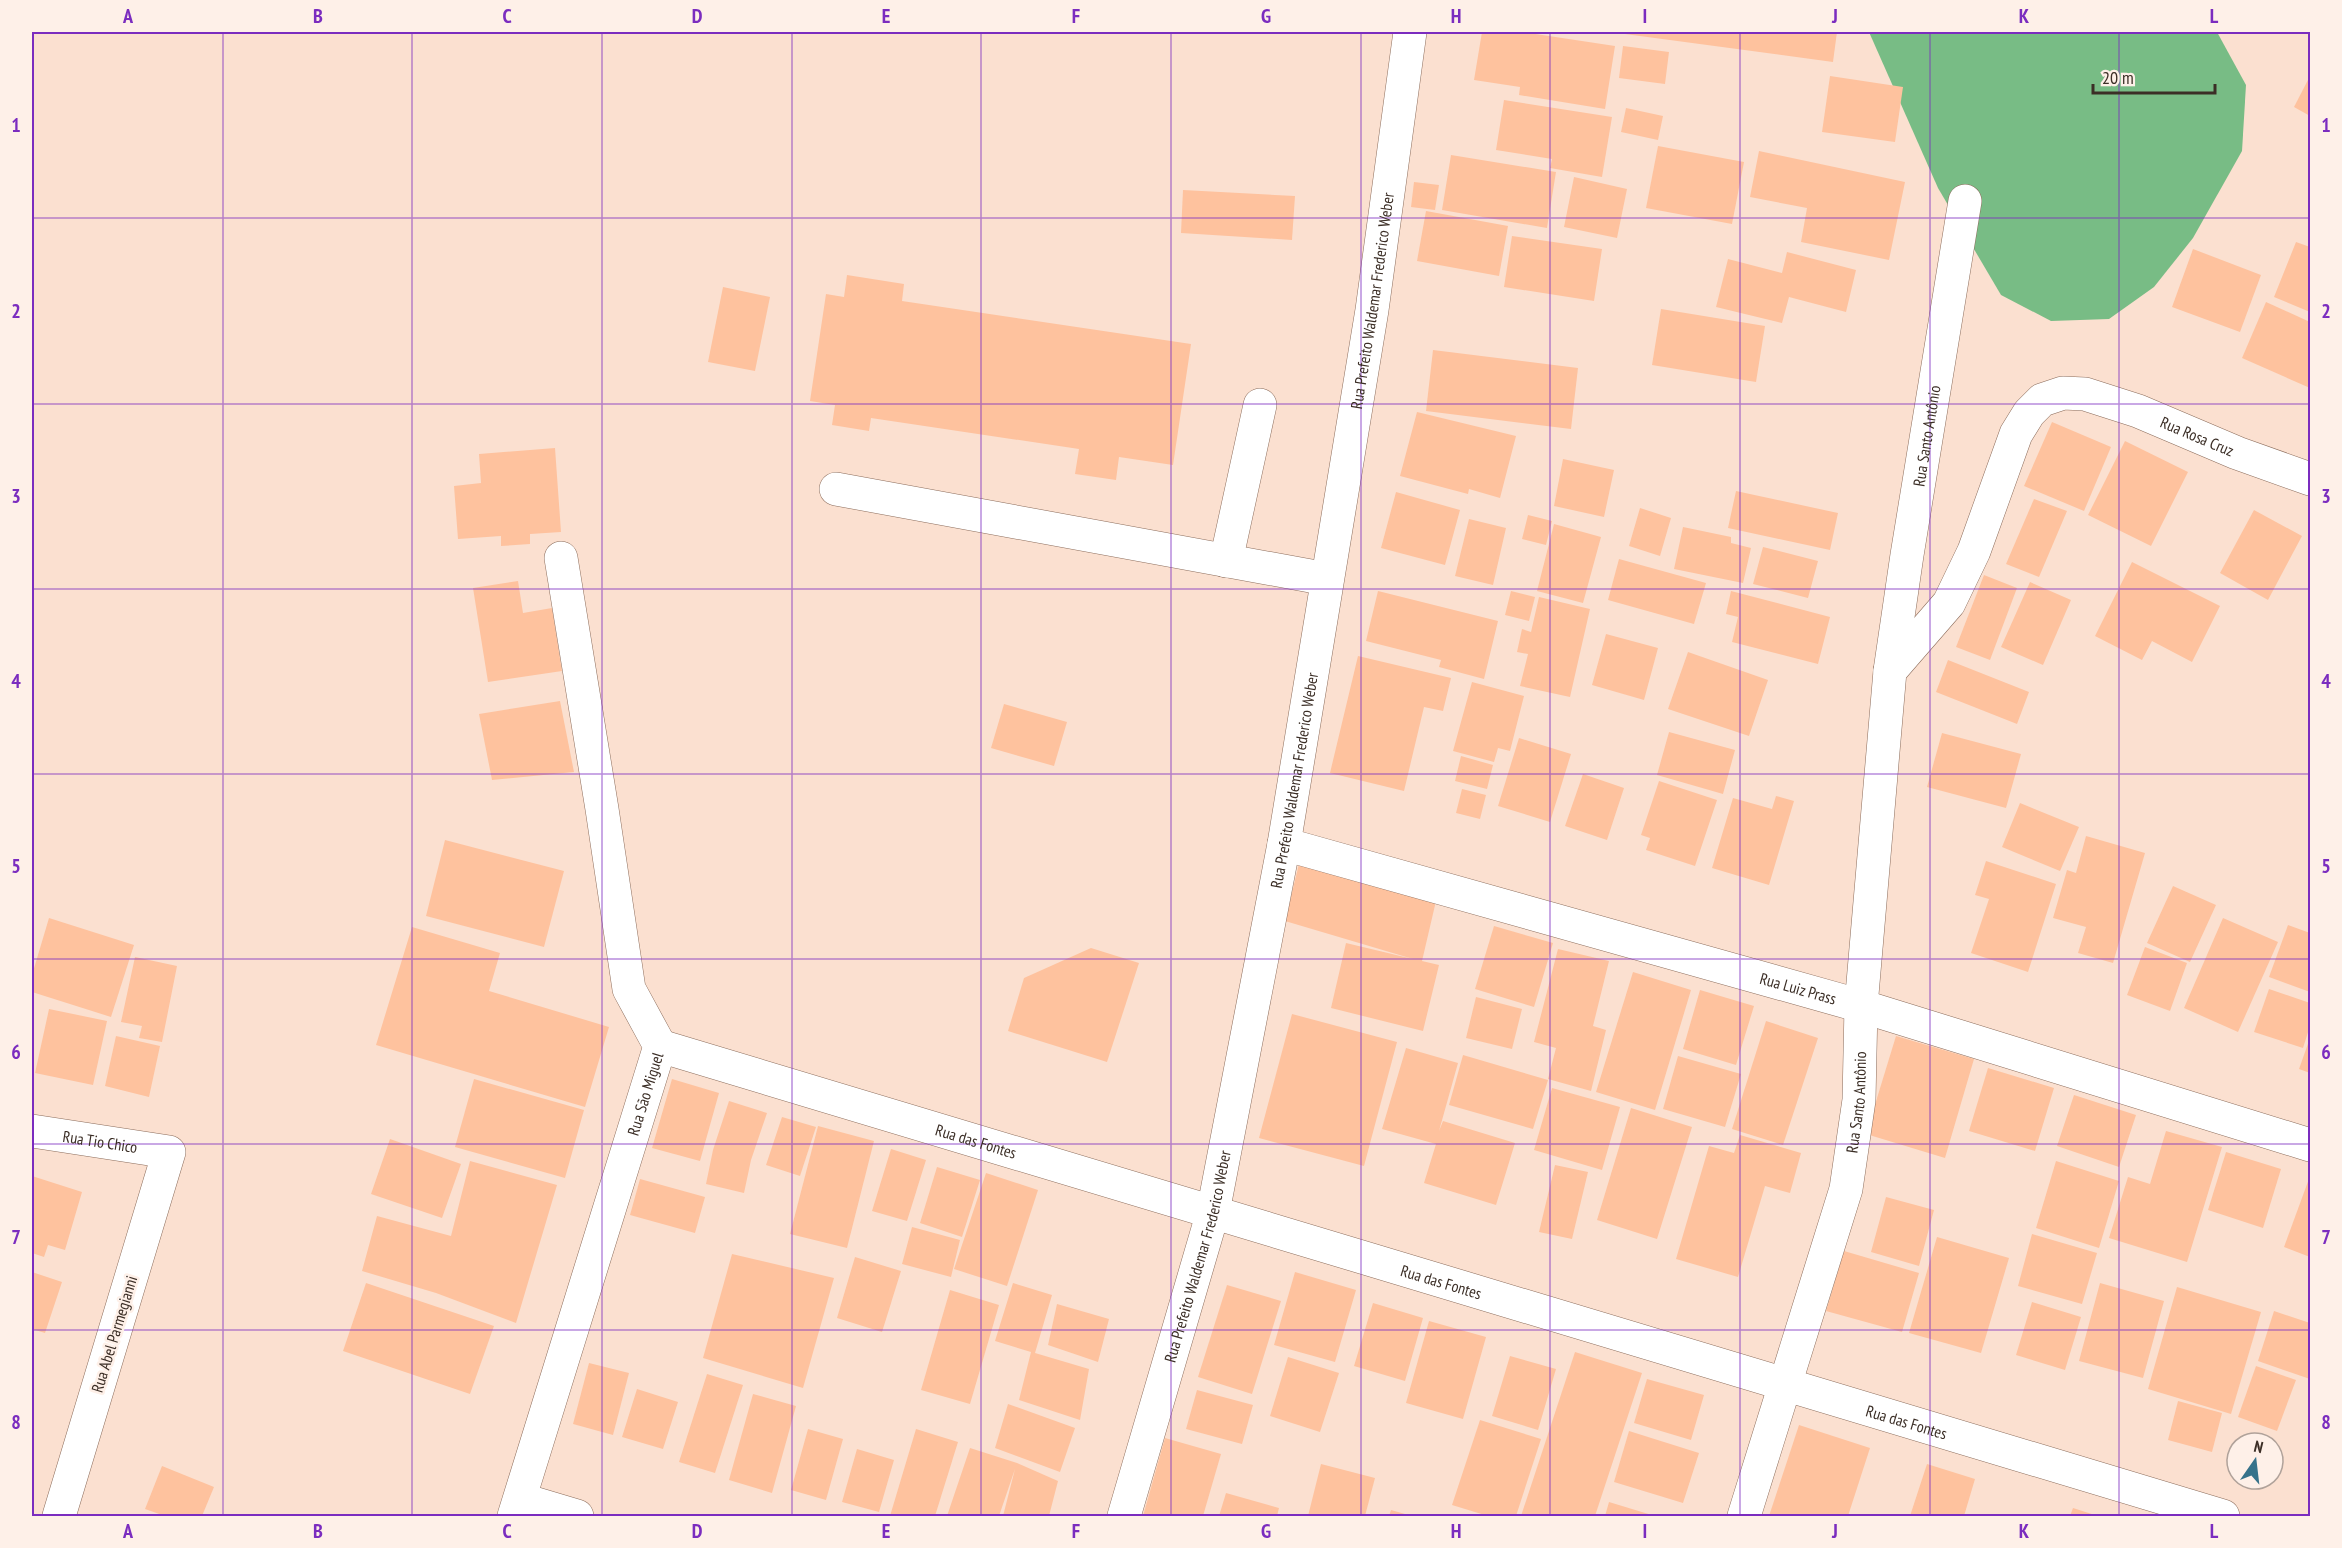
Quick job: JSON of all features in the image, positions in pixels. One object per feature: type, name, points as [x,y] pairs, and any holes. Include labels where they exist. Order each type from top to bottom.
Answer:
[{"type":"street","name":"Rua Prefeito Waldemar Frederico Weber","points":[[1124,1516],[1213,1212],[1284,844],[1372,310],[1410,32]]},
{"type":"street","name":"Rua Santo Antônio","points":[[1744,1516],[1846,1190],[1859,1100],[1861,1006],[1890,671],[1965,201]]},
{"type":"street","name":"Rua Rosa Cruz","points":[[1890,671],[1949,603],[1974,551],[2016,434],[2029,413],[2042,400],[2063,393],[2085,394],[2138,411],[2237,453],[2310,479]]},
{"type":"street","points":[[1226,561],[1260,405]]},
{"type":"street","points":[[836,489],[1327,579]]},
{"type":"street","name":"Rua São Miguel","points":[[517,1508],[660,1046],[628,989],[602,809],[561,558]]},
{"type":"street","name":"Rua Luiz Prass","points":[[1284,844],[1861,1006],[2310,1145]]},
{"type":"street","name":"Rua das Fontes","points":[[660,1046],[1786,1387],[2223,1516]]},
{"type":"street","name":"Rua Tio Chico","points":[[32,1131],[169,1152]]},
{"type":"street","name":"Rua Abel Parmegianni","points":[[59,1516],[169,1152]]},
{"type":"street","points":[[517,1508],[577,1516]]},
{"type":"green space","points":[[1869,32],[2217,32],[2246,85],[2242,151],[2193,238],[2154,287],[2109,319],[2051,321],[2001,295],[1938,188]]},
{"type":"building","points":[[1482,32],[1523,32],[1615,46],[1605,109],[1519,95],[1520,87],[1474,80]]},
{"type":"building","points":[[1610,32],[1837,32],[1833,62]]},
{"type":"building","points":[[1623,46],[1669,52],[1665,84],[1619,78]]},
{"type":"building","points":[[1830,76],[1903,87],[1895,142],[1822,132]]},
{"type":"building","points":[[2310,76],[2310,116],[2294,107]]},
{"type":"building","points":[[1504,100],[1612,117],[1602,177],[1550,168],[1552,159],[1496,150]]},
{"type":"building","points":[[1626,108],[1663,116],[1658,140],[1621,132]]},
{"type":"building","points":[[1658,146],[1744,162],[1732,224],[1646,208]]},
{"type":"building","points":[[1759,151],[1905,182],[1889,260],[1801,242],[1807,208],[1750,197]]},
{"type":"building","points":[[1451,155],[1556,172],[1547,228],[1442,210]]},
{"type":"building","points":[[1574,177],[1627,189],[1617,238],[1564,227]]},
{"type":"building","points":[[1414,182],[1439,185],[1435,210],[1411,207]]},
{"type":"building","points":[[1183,190],[1295,196],[1292,240],[1181,233]]},
{"type":"building","points":[[1426,211],[1508,226],[1499,276],[1417,261]]},
{"type":"building","points":[[1512,236],[1602,249],[1594,301],[1504,287]]},
{"type":"building","points":[[2296,242],[2310,247],[2310,312],[2274,297]]},
{"type":"building","points":[[2193,249],[2261,275],[2240,332],[2172,307]]},
{"type":"building","points":[[1787,252],[1856,270],[1846,312],[1789,297],[1782,323],[1716,307],[1728,259],[1782,273]]},
{"type":"building","points":[[847,275],[904,284],[902,301],[1191,344],[1173,465],[1119,457],[1116,480],[1075,474],[1079,449],[871,418],[869,431],[832,425],[835,405],[810,401],[826,294],[844,297]]},
{"type":"building","points":[[723,287],[770,297],[755,371],[708,362]]},
{"type":"building","points":[[2266,302],[2310,322],[2310,388],[2242,358]]},
{"type":"building","points":[[1661,309],[1765,326],[1756,382],[1652,365]]},
{"type":"building","points":[[1433,350],[1578,368],[1571,429],[1426,411]]},
{"type":"building","points":[[1417,412],[1516,436],[1500,498],[1469,489],[1468,494],[1400,476]]},
{"type":"building","points":[[2052,422],[2111,447],[2084,511],[2024,486]]},
{"type":"building","points":[[2125,441],[2188,472],[2151,546],[2088,515]]},
{"type":"building","points":[[555,448],[561,532],[530,534],[530,544],[501,546],[501,536],[458,539],[454,486],[481,483],[479,454]]},
{"type":"building","points":[[1563,459],[1614,470],[1604,517],[1554,506]]},
{"type":"building","points":[[1736,491],[1838,513],[1830,550],[1728,528]]},
{"type":"building","points":[[1396,492],[1460,510],[1445,565],[1381,548]]},
{"type":"building","points":[[2034,499],[2067,511],[2039,577],[2006,564]]},
{"type":"building","points":[[1640,508],[1671,518],[1660,556],[1629,546]]},
{"type":"building","points":[[2254,510],[2302,536],[2268,600],[2220,573]]},
{"type":"building","points":[[1528,515],[1552,521],[1546,545],[1522,539]]},
{"type":"building","points":[[1469,519],[1506,528],[1493,585],[1455,576]]},
{"type":"building","points":[[1554,524],[1601,537],[1583,603],[1537,591]]},
{"type":"building","points":[[1683,527],[1731,537],[1731,543],[1751,548],[1743,583],[1674,569]]},
{"type":"building","points":[[1763,547],[1818,561],[1808,598],[1753,584]]},
{"type":"building","points":[[1619,559],[1706,583],[1694,624],[1608,600]]},
{"type":"building","points":[[2132,562],[2220,606],[2192,662],[2152,641],[2142,660],[2095,636]]},
{"type":"building","points":[[1984,575],[2017,588],[1990,660],[1956,647]]},
{"type":"building","points":[[518,581],[523,613],[552,608],[562,671],[488,682],[473,588]]},
{"type":"building","points":[[2030,582],[2071,600],[2043,665],[2001,647]]},
{"type":"building","points":[[1378,591],[1498,621],[1484,679],[1439,667],[1441,660],[1366,641]]},
{"type":"building","points":[[1511,591],[1535,597],[1529,621],[1505,615]]},
{"type":"building","points":[[1731,591],[1830,617],[1818,664],[1732,642],[1738,617],[1726,614]]},
{"type":"building","points":[[1539,597],[1590,609],[1570,697],[1520,686],[1528,654],[1517,652],[1522,629],[1531,632]]},
{"type":"building","points":[[1606,634],[1658,648],[1644,700],[1592,685]]},
{"type":"building","points":[[1688,652],[1768,680],[1749,736],[1668,709]]},
{"type":"building","points":[[1358,656],[1451,678],[1443,711],[1424,707],[1404,791],[1330,773]]},
{"type":"building","points":[[1948,660],[2029,692],[2017,724],[1936,692]]},
{"type":"building","points":[[1472,682],[1524,696],[1510,751],[1498,748],[1494,762],[1453,751]]},
{"type":"building","points":[[560,701],[574,772],[492,780],[479,714]]},
{"type":"building","points":[[1004,704],[1067,722],[1054,766],[991,748]]},
{"type":"building","points":[[1669,732],[1735,750],[1723,794],[1657,775]]},
{"type":"building","points":[[1942,733],[2021,754],[2006,808],[1927,787]]},
{"type":"building","points":[[1519,738],[1571,754],[1550,822],[1498,806]]},
{"type":"building","points":[[1461,756],[1493,765],[1487,789],[1455,781]]},
{"type":"building","points":[[1583,774],[1624,788],[1607,840],[1565,826]]},
{"type":"building","points":[[1659,781],[1717,800],[1695,866],[1646,850],[1650,838],[1641,835]]},
{"type":"building","points":[[1462,789],[1486,795],[1480,819],[1456,813]]},
{"type":"building","points":[[1776,796],[1794,801],[1769,885],[1712,868],[1733,798],[1772,809]]},
{"type":"building","points":[[2020,803],[2079,827],[2060,871],[2002,847]]},
{"type":"building","points":[[2086,836],[2145,853],[2113,963],[2078,953],[2086,927],[2053,918],[2067,870],[2076,873]]},
{"type":"building","points":[[445,840],[564,871],[544,947],[426,916]]},
{"type":"building","points":[[1986,861],[2056,884],[2028,972],[1971,953],[1989,899],[1975,895]]},
{"type":"building","points":[[1299,864],[1436,901],[1422,961],[1439,965],[1423,1031],[1331,1008],[1346,943],[1413,959],[1285,921]]},
{"type":"building","points":[[2173,886],[2216,905],[2190,962],[2147,943]]},
{"type":"building","points":[[49,918],[134,945],[111,1017],[32,992],[32,975]]},
{"type":"building","points":[[2223,918],[2278,942],[2238,1032],[2184,1008]]},
{"type":"building","points":[[2288,925],[2310,933],[2310,992],[2269,977]]},
{"type":"building","points":[[1494,926],[1553,943],[1534,1007],[1475,989]]},
{"type":"building","points":[[412,927],[500,953],[489,991],[609,1027],[585,1107],[376,1045]]},
{"type":"building","points":[[2145,947],[2187,963],[2170,1011],[2127,995]]},
{"type":"building","points":[[1091,948],[1139,963],[1107,1062],[1008,1031],[1024,978]]},
{"type":"building","points":[[1558,949],[1609,961],[1593,1026],[1606,1030],[1591,1091],[1548,1079],[1556,1048],[1534,1042]]},
{"type":"building","points":[[135,957],[177,966],[162,1042],[139,1038],[142,1026],[121,1022]]},
{"type":"building","points":[[1633,972],[1691,990],[1655,1110],[1596,1092]]},
{"type":"building","points":[[2269,989],[2310,1003],[2310,1026],[2303,1048],[2254,1032]]},
{"type":"building","points":[[1700,990],[1754,1006],[1736,1065],[1683,1049]]},
{"type":"building","points":[[1476,997],[1522,1009],[1512,1049],[1466,1038]]},
{"type":"building","points":[[49,1009],[107,1021],[93,1085],[35,1073]]},
{"type":"building","points":[[1292,1014],[1397,1042],[1364,1166],[1259,1138]]},
{"type":"building","points":[[1766,1021],[1818,1038],[1783,1145],[1732,1129]]},
{"type":"building","points":[[116,1036],[160,1046],[149,1097],[105,1086]]},
{"type":"building","points":[[1896,1036],[1974,1059],[1945,1158],[1866,1134]]},
{"type":"building","points":[[2310,1038],[2310,1073],[2299,1069]]},
{"type":"building","points":[[1406,1048],[1458,1063],[1439,1131],[1443,1121],[1515,1143],[1496,1205],[1424,1183],[1436,1144],[1382,1129]]},
{"type":"building","points":[[1463,1055],[1548,1080],[1533,1129],[1449,1105]]},
{"type":"building","points":[[1678,1056],[1741,1074],[1725,1127],[1663,1109]]},
{"type":"building","points":[[1988,1068],[2054,1088],[2035,1151],[1969,1131]]},
{"type":"building","points":[[474,1079],[584,1110],[565,1178],[455,1147]]},
{"type":"building","points":[[672,1079],[719,1093],[700,1161],[652,1148]]},
{"type":"building","points":[[1552,1088],[1620,1107],[1602,1170],[1534,1150]]},
{"type":"building","points":[[2074,1095],[2136,1115],[2119,1167],[2057,1146]]},
{"type":"building","points":[[729,1101],[767,1113],[751,1160],[744,1193],[706,1184],[713,1150]]},
{"type":"building","points":[[1631,1108],[1692,1127],[1657,1239],[1597,1220]]},
{"type":"building","points":[[782,1117],[816,1127],[800,1176],[766,1165]]},
{"type":"building","points":[[818,1126],[874,1141],[847,1248],[790,1234]]},
{"type":"building","points":[[2166,1131],[2222,1147],[2187,1262],[2109,1238],[2128,1177],[2150,1184]]},
{"type":"building","points":[[1740,1135],[1801,1153],[1790,1193],[1765,1186],[1738,1277],[1676,1259],[1709,1146],[1734,1153]]},
{"type":"building","points":[[390,1139],[461,1164],[442,1218],[371,1194]]},
{"type":"building","points":[[891,1149],[926,1160],[907,1221],[872,1211]]},
{"type":"building","points":[[2226,1152],[2281,1169],[2263,1228],[2208,1210]]},
{"type":"building","points":[[470,1161],[557,1185],[516,1323],[436,1293],[362,1271],[377,1216],[451,1236]]},
{"type":"building","points":[[2056,1161],[2119,1181],[2099,1248],[2036,1228]]},
{"type":"building","points":[[1555,1165],[1588,1172],[1572,1239],[1539,1232]]},
{"type":"building","points":[[937,1167],[980,1180],[962,1237],[920,1223]]},
{"type":"building","points":[[986,1173],[1038,1190],[1007,1286],[954,1269]]},
{"type":"building","points":[[32,1176],[82,1192],[65,1250],[48,1245],[44,1257],[32,1253]]},
{"type":"building","points":[[2310,1176],[2310,1257],[2284,1247]]},
{"type":"building","points":[[640,1179],[705,1197],[695,1233],[630,1215]]},
{"type":"building","points":[[1886,1197],[1934,1210],[1919,1266],[1871,1252]]},
{"type":"building","points":[[912,1227],[960,1240],[951,1277],[902,1264]]},
{"type":"building","points":[[2032,1234],[2097,1253],[2082,1304],[2018,1286]]},
{"type":"building","points":[[1937,1237],[2009,1258],[1981,1353],[1909,1333]]},
{"type":"building","points":[[1844,1251],[1919,1273],[1902,1332],[1826,1311]]},
{"type":"building","points":[[732,1254],[834,1278],[803,1388],[703,1358]]},
{"type":"building","points":[[855,1257],[901,1271],[882,1332],[837,1318]]},
{"type":"building","points":[[32,1272],[62,1282],[45,1333],[32,1329]]},
{"type":"building","points":[[1295,1272],[1356,1290],[1335,1362],[1274,1345]]},
{"type":"building","points":[[366,1283],[494,1326],[470,1394],[343,1351]]},
{"type":"building","points":[[1013,1283],[1052,1295],[1035,1353],[1089,1369],[1080,1420],[1019,1400],[1031,1352],[995,1341]]},
{"type":"building","points":[[2100,1283],[2164,1301],[2143,1378],[2079,1361]]},
{"type":"building","points":[[1227,1285],[1281,1301],[1252,1394],[1198,1377]]},
{"type":"building","points":[[2177,1287],[2261,1312],[2231,1414],[2148,1389]]},
{"type":"building","points":[[950,1290],[999,1305],[970,1404],[921,1390]]},
{"type":"building","points":[[2032,1302],[2081,1317],[2065,1370],[2016,1355]]},
{"type":"building","points":[[1373,1303],[1423,1318],[1405,1381],[1354,1366]]},
{"type":"building","points":[[1057,1304],[1109,1319],[1098,1362],[1048,1345]]},
{"type":"building","points":[[2274,1311],[2310,1323],[2310,1379],[2258,1361]]},
{"type":"building","points":[[1429,1321],[1486,1337],[1463,1419],[1406,1403]]},
{"type":"building","points":[[1575,1352],[1642,1373],[1595,1516],[1521,1516]]},
{"type":"building","points":[[1510,1356],[1556,1369],[1538,1430],[1492,1416]]},
{"type":"building","points":[[1288,1357],[1339,1373],[1320,1432],[1270,1416]]},
{"type":"building","points":[[589,1363],[629,1373],[613,1435],[573,1424]]},
{"type":"building","points":[[2256,1366],[2296,1380],[2277,1431],[2238,1417]]},
{"type":"building","points":[[707,1374],[743,1385],[715,1473],[679,1462]]},
{"type":"building","points":[[1647,1379],[1704,1395],[1691,1440],[1634,1423]]},
{"type":"building","points":[[637,1389],[678,1402],[663,1449],[622,1437]]},
{"type":"building","points":[[1197,1390],[1253,1405],[1242,1444],[1186,1429]]},
{"type":"building","points":[[753,1394],[796,1406],[772,1493],[729,1480]]},
{"type":"building","points":[[2178,1401],[2222,1413],[2212,1452],[2168,1440]]},
{"type":"building","points":[[1008,1404],[1075,1428],[1060,1472],[995,1448]]},
{"type":"building","points":[[1480,1420],[1541,1439],[1516,1516],[1488,1516],[1452,1505]]},
{"type":"building","points":[[1799,1425],[1870,1448],[1848,1516],[1769,1516]]},
{"type":"building","points":[[808,1429],[843,1439],[826,1500],[791,1490]]},
{"type":"building","points":[[916,1429],[958,1442],[935,1516],[890,1516]]},
{"type":"building","points":[[1629,1431],[1699,1453],[1683,1503],[1614,1482]]},
{"type":"building","points":[[1165,1438],[1221,1454],[1203,1516],[1143,1516]]},
{"type":"building","points":[[970,1448],[1017,1463],[1058,1481],[1049,1516],[1003,1516],[1015,1469],[999,1516],[947,1516]]},
{"type":"building","points":[[857,1449],[894,1460],[879,1512],[842,1502]]},
{"type":"building","points":[[1321,1464],[1375,1478],[1365,1516],[1308,1516]]},
{"type":"building","points":[[1927,1464],[1975,1479],[1964,1516],[1910,1516]]},
{"type":"building","points":[[162,1466],[214,1487],[202,1516],[165,1516],[145,1509]]},
{"type":"building","points":[[1226,1493],[1279,1508],[1277,1516],[1219,1516]]},
{"type":"building","points":[[1609,1502],[1655,1516],[1605,1516]]},
{"type":"building","points":[[2073,1508],[2098,1516],[2070,1516]]},
{"type":"building","points":[[1391,1510],[1412,1516],[1389,1516]]}]
